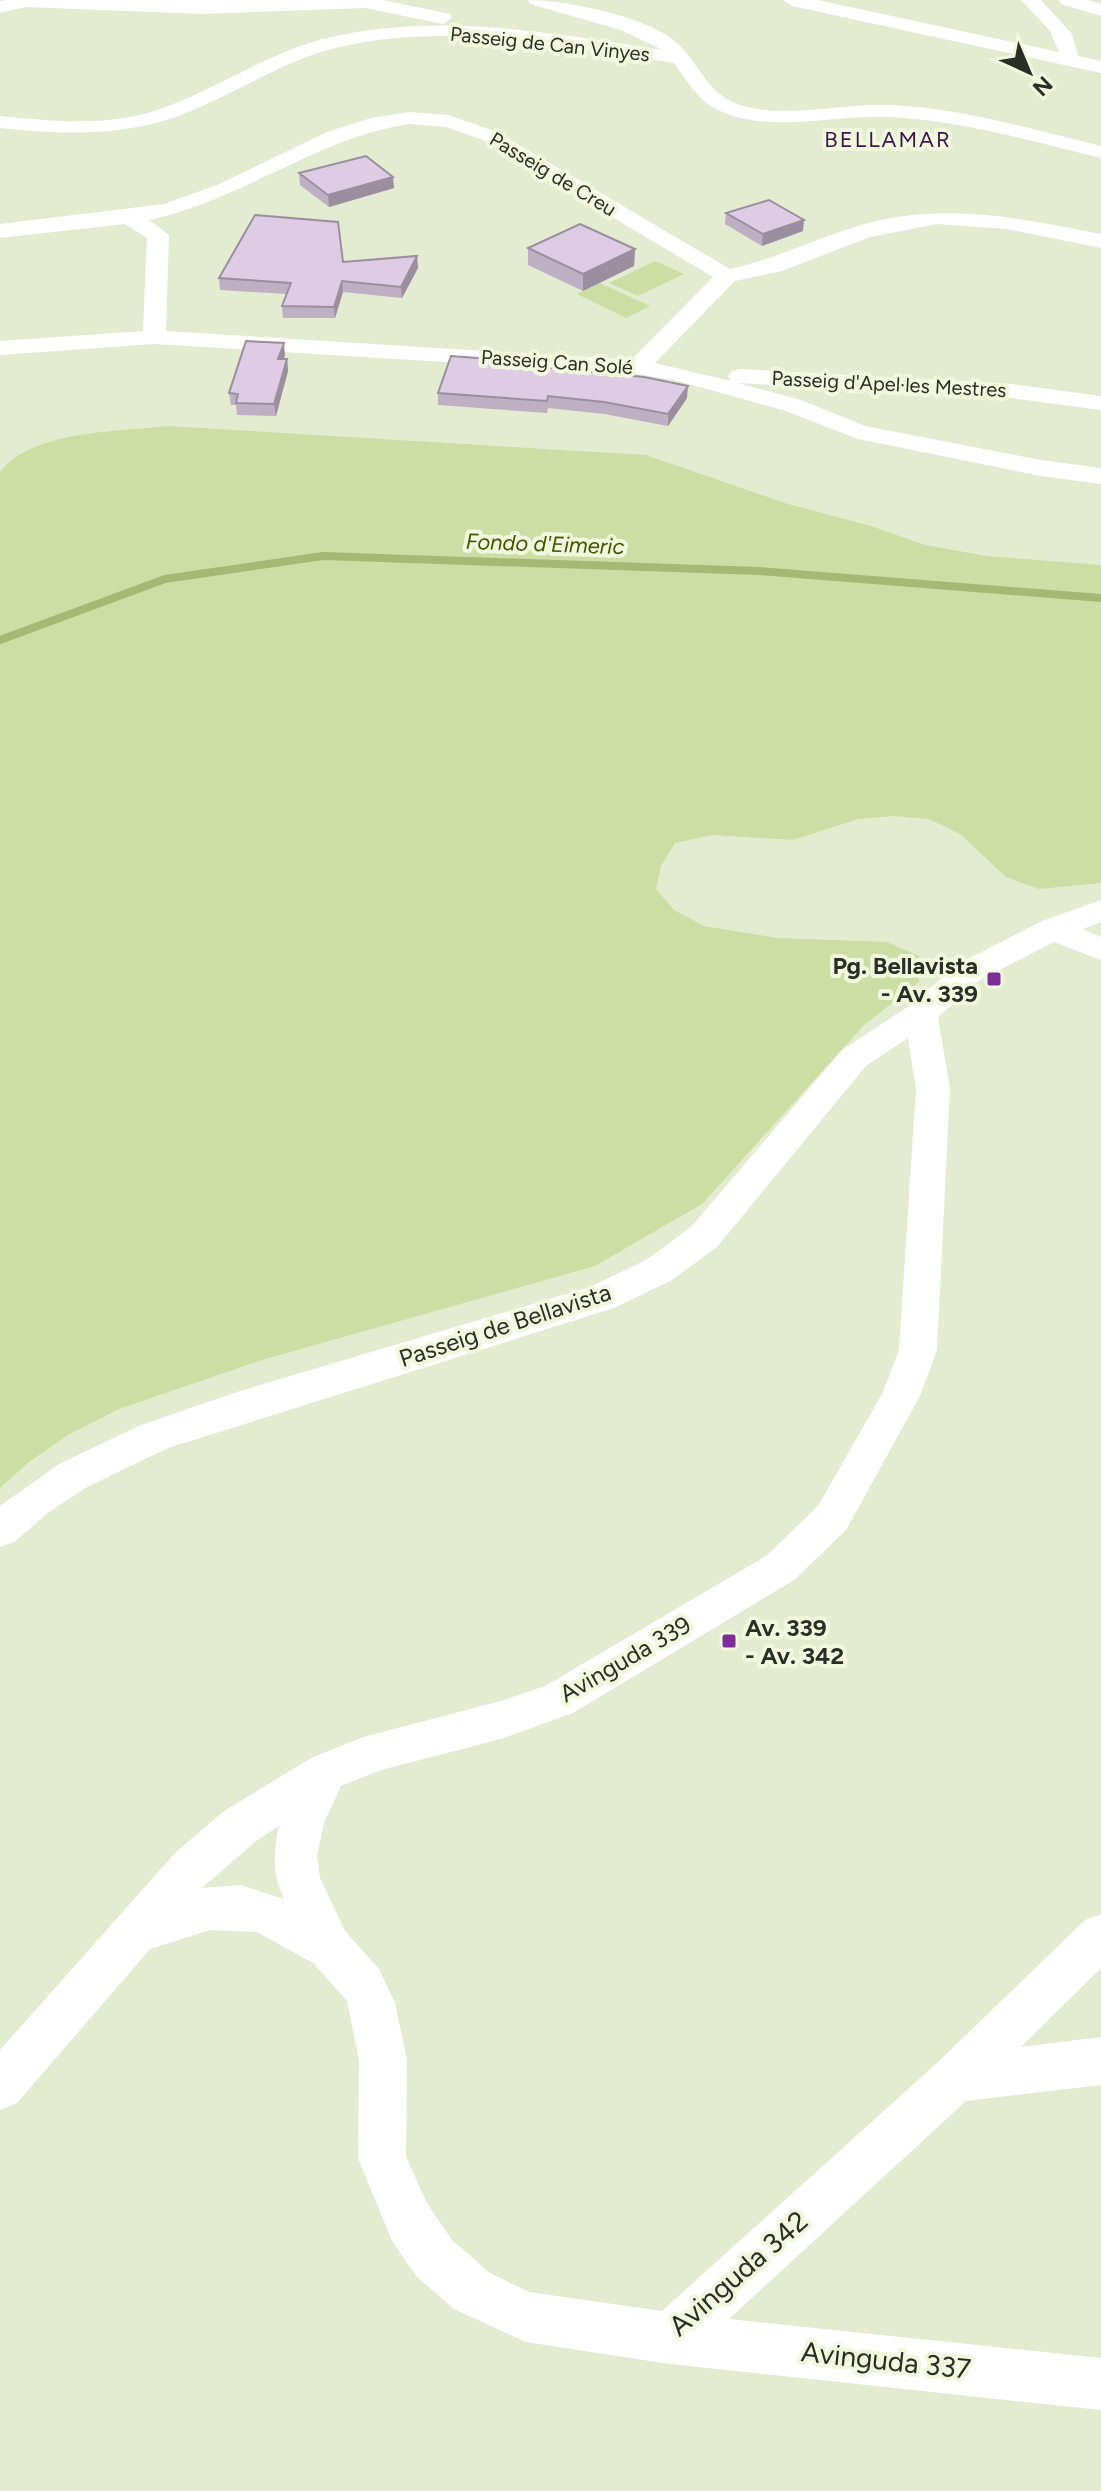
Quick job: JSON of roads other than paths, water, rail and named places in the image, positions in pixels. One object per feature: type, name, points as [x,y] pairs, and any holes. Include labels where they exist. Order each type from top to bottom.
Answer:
[{"type":"street","name":"Passeig de Can Vinyes","points":[[537,0],[650,36],[669,45],[676,58]]},
{"type":"street","points":[[792,0],[1084,64],[1101,52]]},
{"type":"street","points":[[1030,0],[1055,25],[1084,64]]},
{"type":"street","points":[[1068,0],[1101,10]]},
{"type":"street","points":[[0,7],[26,1],[365,2],[523,37]]},
{"type":"street","name":"Passeig de Can Vinyes","points":[[0,122],[89,126],[152,119],[302,52],[363,36],[408,32],[523,37],[676,58]]},
{"type":"street","points":[[676,58],[709,97],[720,106],[739,112],[787,115],[861,109],[946,116],[1101,152]]},
{"type":"street","name":"Passeig de Creu","points":[[0,231],[187,204],[335,134],[360,126],[413,118],[451,120],[490,136],[727,276]]},
{"type":"street","points":[[154,337],[158,235],[187,204]]},
{"type":"street","points":[[126,215],[158,235]]},
{"type":"street","points":[[637,367],[727,276],[774,266],[865,231],[937,218],[1007,222],[1101,241]]},
{"type":"street","name":"Passeig Can Solé","points":[[0,348],[154,337],[637,367],[676,373],[792,405],[858,432],[1041,468],[1101,476]]},
{"type":"street","name":"Passeig d'Apel·les Mestres","points":[[676,373],[1011,391],[1101,403]]},
{"type":"street","name":"Passeig de Bellavista","points":[[0,1530],[23,1508],[99,1458],[176,1426],[601,1298],[659,1270],[704,1237],[854,1058],[921,1014],[969,972],[1053,929],[1101,910]]},
{"type":"street","points":[[1053,929],[1101,949]]},
{"type":"street","name":"Avinguda 339","points":[[0,2086],[191,1868],[240,1826],[326,1772],[378,1751],[501,1720],[558,1700],[780,1568],[832,1518],[901,1396],[918,1350],[933,1089],[921,1014]]},
{"type":"street","name":"Avinguda 342","points":[[326,1772],[302,1821],[295,1856],[298,1879],[329,1947],[363,1985],[372,2003],[383,2060],[382,2158],[410,2223],[434,2258],[472,2291],[526,2317],[670,2338],[955,2079],[1101,1936]]},
{"type":"street","name":"Avinguda 342","points":[[134,1933],[199,1909],[227,1906],[258,1911],[329,1947]]},
{"type":"street","points":[[955,2079],[1101,2061]]},
{"type":"street","name":"Avinguda 337","points":[[670,2338],[1101,2384]]},
{"type":"waterway","name":"Fondo d'Eimeric","points":[[0,640],[165,579],[323,556],[759,571],[1101,598]]},
{"type":"place","name":"Pg. Bellavista - Av. 339","points":[[994,979]]},
{"type":"place","name":"Av. 339 - Av. 342","points":[[729,1641]]},
{"type":"district","name":"BELLAMAR","points":[[888,139]]}]
